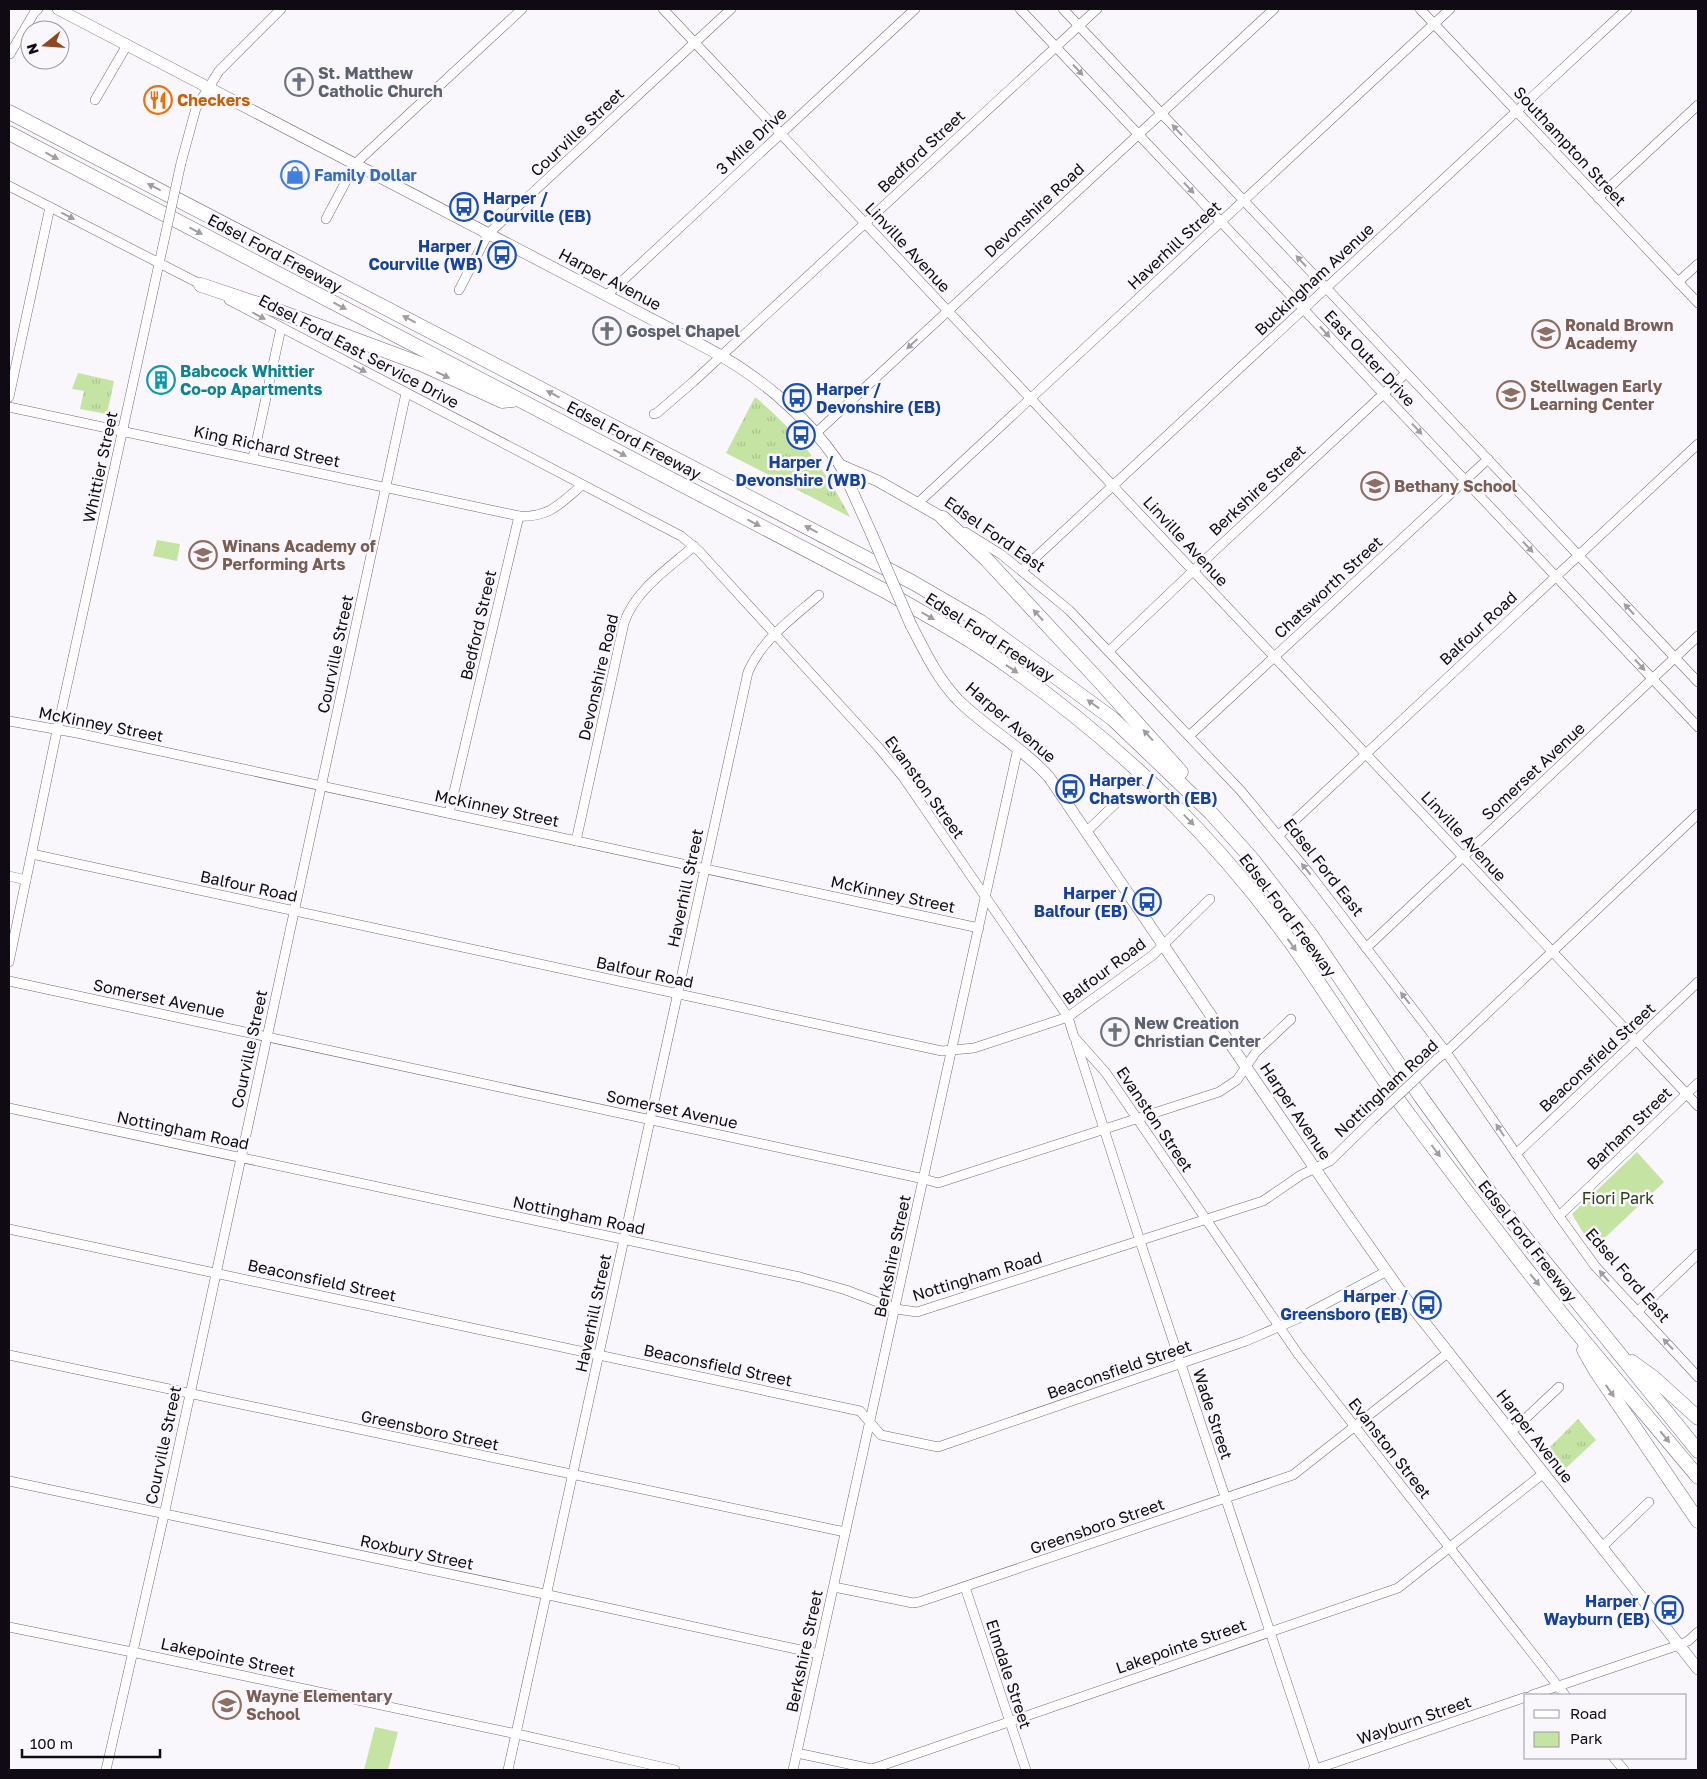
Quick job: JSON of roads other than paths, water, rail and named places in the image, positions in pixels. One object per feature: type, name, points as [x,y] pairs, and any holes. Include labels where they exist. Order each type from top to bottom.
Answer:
[{"type":"highway","name":"Edsel Ford Freeway","points":[[9,112],[921,587],[981,622],[1113,719],[1211,813],[1253,860],[1310,935],[1421,1097],[1494,1197],[1698,1451]]},
{"type":"highway","name":"Edsel Ford Freeway","points":[[9,133],[885,591],[972,642],[1034,685],[1108,743],[1142,773],[1198,829],[1260,902],[1304,961],[1407,1112],[1510,1249],[1698,1477]]},
{"type":"highway","points":[[201,285],[273,309],[421,364],[502,401],[518,399]]},
{"type":"highway","points":[[944,518],[986,559],[1101,683],[1179,770],[1211,813]]},
{"type":"highway","points":[[1566,1319],[1596,1371],[1698,1521]]},
{"type":"highway","points":[[1618,1352],[1654,1378],[1698,1418]]},
{"type":"main road","name":"Harper Avenue","points":[[58,9],[721,355],[772,391],[816,434],[840,465],[911,625],[928,659],[947,686],[970,710],[1035,762],[1049,777],[1406,1299],[1698,1669]]},
{"type":"main road","name":"Edsel Ford East","points":[[840,465],[878,482],[944,518]]},
{"type":"street","points":[[10,54],[38,9]]},
{"type":"street","name":"Whittier Street","points":[[9,962],[57,731],[181,163],[196,108],[219,71],[281,9]]},
{"type":"street","points":[[326,219],[355,164],[522,9]]},
{"type":"street","name":"Linville Avenue","points":[[663,9],[1698,1106]]},
{"type":"street","name":"Courville Street","points":[[459,290],[488,234],[731,9]]},
{"type":"street","name":"3 Mile Drive","points":[[606,296],[915,9]]},
{"type":"street","name":"East Outer Drive","points":[[1020,9],[1698,728]]},
{"type":"street","name":"East Outer Drive","points":[[1063,9],[1698,682]]},
{"type":"street","name":"Bedford Street","points":[[654,414],[661,410],[865,224],[1097,9]]},
{"type":"street","name":"Devonshire Road","points":[[816,434],[1274,9]]},
{"type":"street","name":"Southampton Street","points":[[1420,9],[1698,303]]},
{"type":"street","name":"Haverhill Street","points":[[918,503],[1450,9]]},
{"type":"street","name":"Buckingham Avenue","points":[[1022,570],[1627,9]]},
{"type":"street","points":[[95,100],[126,45]]},
{"type":"street","points":[[1598,198],[1698,104]]},
{"type":"street","name":"Edsel Ford East Service Drive","points":[[9,186],[681,536],[694,546]]},
{"type":"street","points":[[9,397],[50,207]]},
{"type":"street","points":[[1678,282],[1698,264]]},
{"type":"street","points":[[253,458],[281,328]]},
{"type":"street","name":"Berkshire Street","points":[[1109,651],[1406,373]]},
{"type":"street","name":"Courville Street","points":[[106,1770],[164,1514],[406,393]]},
{"type":"street","name":"King Richard Street","points":[[9,406],[519,516]]},
{"type":"street","name":"Balfour Road","points":[[1279,835],[1698,444]]},
{"type":"street","name":"Chatsworth Street","points":[[1189,736],[1488,459]]},
{"type":"street","points":[[519,516],[531,517],[554,509],[582,485]]},
{"type":"street","name":"Bedford Street","points":[[449,813],[519,516]]},
{"type":"street","name":"Edsel Ford East","points":[[944,518],[1002,555],[1068,610],[1241,791],[1279,835],[1446,1052],[1595,1266],[1698,1377]]},
{"type":"street","name":"Devonshire Road","points":[[576,841],[627,614],[640,595],[694,546]]},
{"type":"street","name":"Evanston Street","points":[[694,546],[891,762],[1068,1017],[1074,1037],[1106,1073],[1298,1354],[1564,1694]]},
{"type":"street","name":"Haverhill Street","points":[[508,1770],[748,672],[758,652],[775,634],[819,595]]},
{"type":"street","name":"Somerset Avenue","points":[[1366,948],[1698,636]]},
{"type":"street","name":"McKinney Street","points":[[9,721],[57,731],[77,733],[979,928]]},
{"type":"street","name":"Berkshire Street","points":[[793,1770],[845,1532],[871,1424],[1018,748]]},
{"type":"street","points":[[1086,832],[1115,804]]},
{"type":"street","name":"Nottingham Road","points":[[9,1108],[800,1277],[846,1290],[896,1309],[917,1312],[1263,1201],[1301,1175],[1330,1161],[1698,814]]},
{"type":"street","name":"Balfour Road","points":[[32,854],[942,1051],[974,1048],[1068,1017],[1153,955],[1210,900]]},
{"type":"street","points":[[9,876],[26,880]]},
{"type":"street","name":"Somerset Avenue","points":[[9,981],[924,1178],[938,1183],[1219,1092],[1237,1080],[1256,1052],[1292,1019]]},
{"type":"street","name":"Beaconsfield Street","points":[[1516,1154],[1698,982]]},
{"type":"street","name":"Wade Street","points":[[1074,1037],[1315,1770]]},
{"type":"street","name":"Barham Street","points":[[1559,1216],[1698,1083]]},
{"type":"street","name":"Beaconsfield Street","points":[[9,1229],[860,1411],[881,1435],[938,1447],[1246,1341],[1297,1319],[1387,1271]]},
{"type":"street","points":[[1638,1312],[1698,1254]]},
{"type":"street","name":"Greensboro Street","points":[[834,1587],[913,1603],[919,1602],[1293,1475],[1449,1352]]},
{"type":"street","name":"Greensboro Street","points":[[9,1355],[573,1476],[845,1532]]},
{"type":"street","points":[[1511,1432],[1559,1387]]},
{"type":"street","name":"Lakepointe Street","points":[[797,1753],[872,1769],[1398,1588],[1544,1473]]},
{"type":"street","name":"Roxbury Street","points":[[9,1481],[546,1594],[819,1654]]},
{"type":"street","points":[[1602,1547],[1649,1502]]},
{"type":"street","name":"Elmdale Street","points":[[965,1587],[1026,1770]]},
{"type":"street","name":"Lakepointe Street","points":[[9,1628],[132,1652],[516,1734],[643,1767],[675,1770]]},
{"type":"street","points":[[1535,1694],[1679,1645],[1688,1641],[1698,1632]]},
{"type":"street","name":"Wayburn Street","points":[[1315,1770],[1524,1698]]},
{"type":"street","points":[[1615,1759],[1624,1770]]},
{"type":"place","name":"St. Matthew Catholic Church","points":[[299,82]]},
{"type":"place","name":"Checkers","points":[[158,100]]},
{"type":"place","name":"Family Dollar","points":[[295,175]]},
{"type":"place","name":"Harper / Courville (EB)","points":[[464,207]]},
{"type":"place","name":"Harper / Courville (WB)","points":[[502,255]]},
{"type":"place","name":"Gospel Chapel","points":[[607,331]]},
{"type":"place","name":"Ronald Brown Academy","points":[[1546,334]]},
{"type":"place","name":"Babcock Whittier Co-op Apartments","points":[[161,380]]},
{"type":"place","name":"Stellwagen Early Learning Center","points":[[1511,395]]},
{"type":"place","name":"Harper / Devonshire (EB)","points":[[797,398]]},
{"type":"place","name":"Harper / Devonshire (WB)","points":[[801,435]]},
{"type":"place","name":"Bethany School","points":[[1375,486]]},
{"type":"place","name":"Winans Academy of Performing Arts","points":[[203,555]]},
{"type":"place","name":"Harper / Chatsworth (EB)","points":[[1070,789]]},
{"type":"place","name":"Harper / Balfour (EB)","points":[[1147,902]]},
{"type":"place","name":"New Creation Christian Center","points":[[1115,1032]]},
{"type":"place","name":"Harper / Greensboro (EB)","points":[[1427,1305]]},
{"type":"place","name":"Harper / Wayburn (EB)","points":[[1669,1610]]},
{"type":"place","name":"Wayne Elementary School","points":[[227,1705]]},
{"type":"park label","name":"Fiori Park","points":[[1618,1198]]}]
